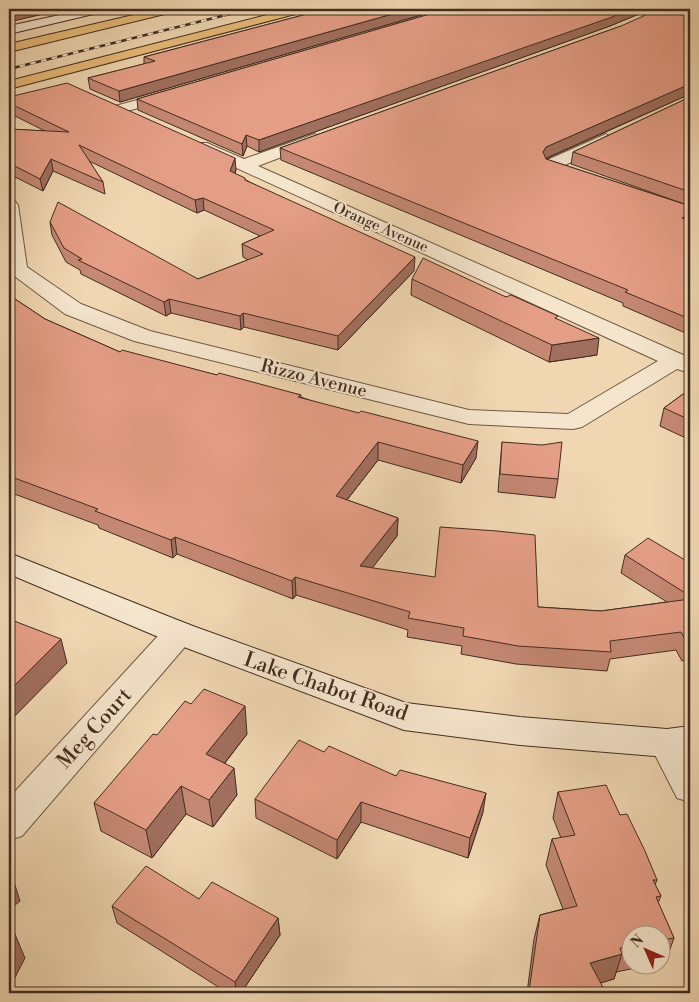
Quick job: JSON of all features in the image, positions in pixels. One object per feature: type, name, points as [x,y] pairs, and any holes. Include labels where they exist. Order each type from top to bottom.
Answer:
[{"type":"highway","points":[[9,48],[168,9]]},
{"type":"highway","points":[[141,16],[173,9]]},
{"type":"highway","points":[[9,85],[303,9]]},
{"type":"street","points":[[9,30],[102,9]]},
{"type":"street","points":[[147,121],[112,106],[186,90]]},
{"type":"street","points":[[569,172],[551,165],[620,133]]},
{"type":"street","points":[[244,165],[330,134]]},
{"type":"street","name":"Orange Avenue","points":[[182,137],[683,363]]},
{"type":"street","name":"Rizzo Avenue","points":[[9,205],[14,225],[17,269],[73,308],[142,336],[469,417],[573,422],[683,363]]},
{"type":"street","name":"Lake Chabot Road","points":[[9,563],[179,634],[404,716],[520,731],[679,742]]},
{"type":"street","name":"Meg Court","points":[[9,824],[179,634]]},
{"type":"street","points":[[679,742],[690,787]]},
{"type":"building","points":[[9,9],[25,9],[9,12]]},
{"type":"building","points":[[326,9],[410,9],[119,91],[88,78],[155,61],[144,57]]},
{"type":"building","points":[[447,9],[630,9],[612,17],[259,140],[246,135],[242,144],[137,99]]},
{"type":"building","points":[[659,9],[690,9],[690,84],[546,147],[543,152],[546,159],[690,206],[690,213],[682,218],[690,221],[690,319],[625,292],[628,290],[280,148],[621,26]]},
{"type":"building","points":[[67,83],[235,158],[230,171],[245,178],[245,180],[415,257],[338,336],[243,313],[240,316],[169,299],[164,302],[78,260],[82,259],[64,248],[50,222],[58,202],[198,279],[263,254],[242,244],[274,230],[203,198],[195,200],[79,145],[103,182],[51,159],[40,179],[9,163],[9,129],[69,132],[9,103],[9,97]]},
{"type":"building","points":[[690,97],[690,192],[573,152]]},
{"type":"building","points":[[423,258],[506,297],[511,295],[558,316],[555,318],[599,338],[552,345],[412,279]]},
{"type":"building","points":[[9,295],[45,319],[120,352],[122,350],[217,375],[219,373],[301,395],[298,397],[478,441],[463,465],[378,442],[336,496],[398,518],[360,566],[435,577],[440,527],[535,535],[538,607],[601,611],[690,599],[690,642],[687,642],[681,632],[610,641],[611,652],[518,646],[463,636],[464,628],[408,618],[410,612],[295,577],[292,581],[175,537],[171,540],[95,511],[98,509],[9,476]]},
{"type":"building","points":[[690,389],[690,420],[664,408]]},
{"type":"building","points":[[502,442],[542,445],[562,442],[558,479],[500,474]]},
{"type":"building","points":[[648,538],[690,563],[690,596],[625,555]]},
{"type":"building","points":[[9,619],[61,639],[9,691]]},
{"type":"building","points":[[204,689],[245,706],[206,754],[234,768],[209,800],[181,786],[146,830],[94,803],[153,734],[157,735],[185,701],[191,704]]},
{"type":"building","points":[[299,740],[324,752],[329,746],[396,776],[400,770],[486,793],[470,838],[361,802],[337,840],[255,799]]},
{"type":"building","points":[[606,785],[620,815],[627,814],[645,851],[657,880],[653,880],[661,896],[656,897],[668,924],[622,924],[622,948],[620,948],[622,954],[590,963],[606,993],[530,993],[529,991],[540,915],[577,906],[552,839],[575,835],[558,792]]},
{"type":"building","points":[[146,866],[199,899],[212,882],[278,918],[235,982],[112,906]]},
{"type":"building","points":[[9,877],[14,882],[9,886]]},
{"type":"building","points":[[9,930],[14,932],[9,942]]},
{"type":"building","points":[[690,984],[690,993],[679,993]]},
{"type":"railway","points":[[9,69],[250,9]]}]
